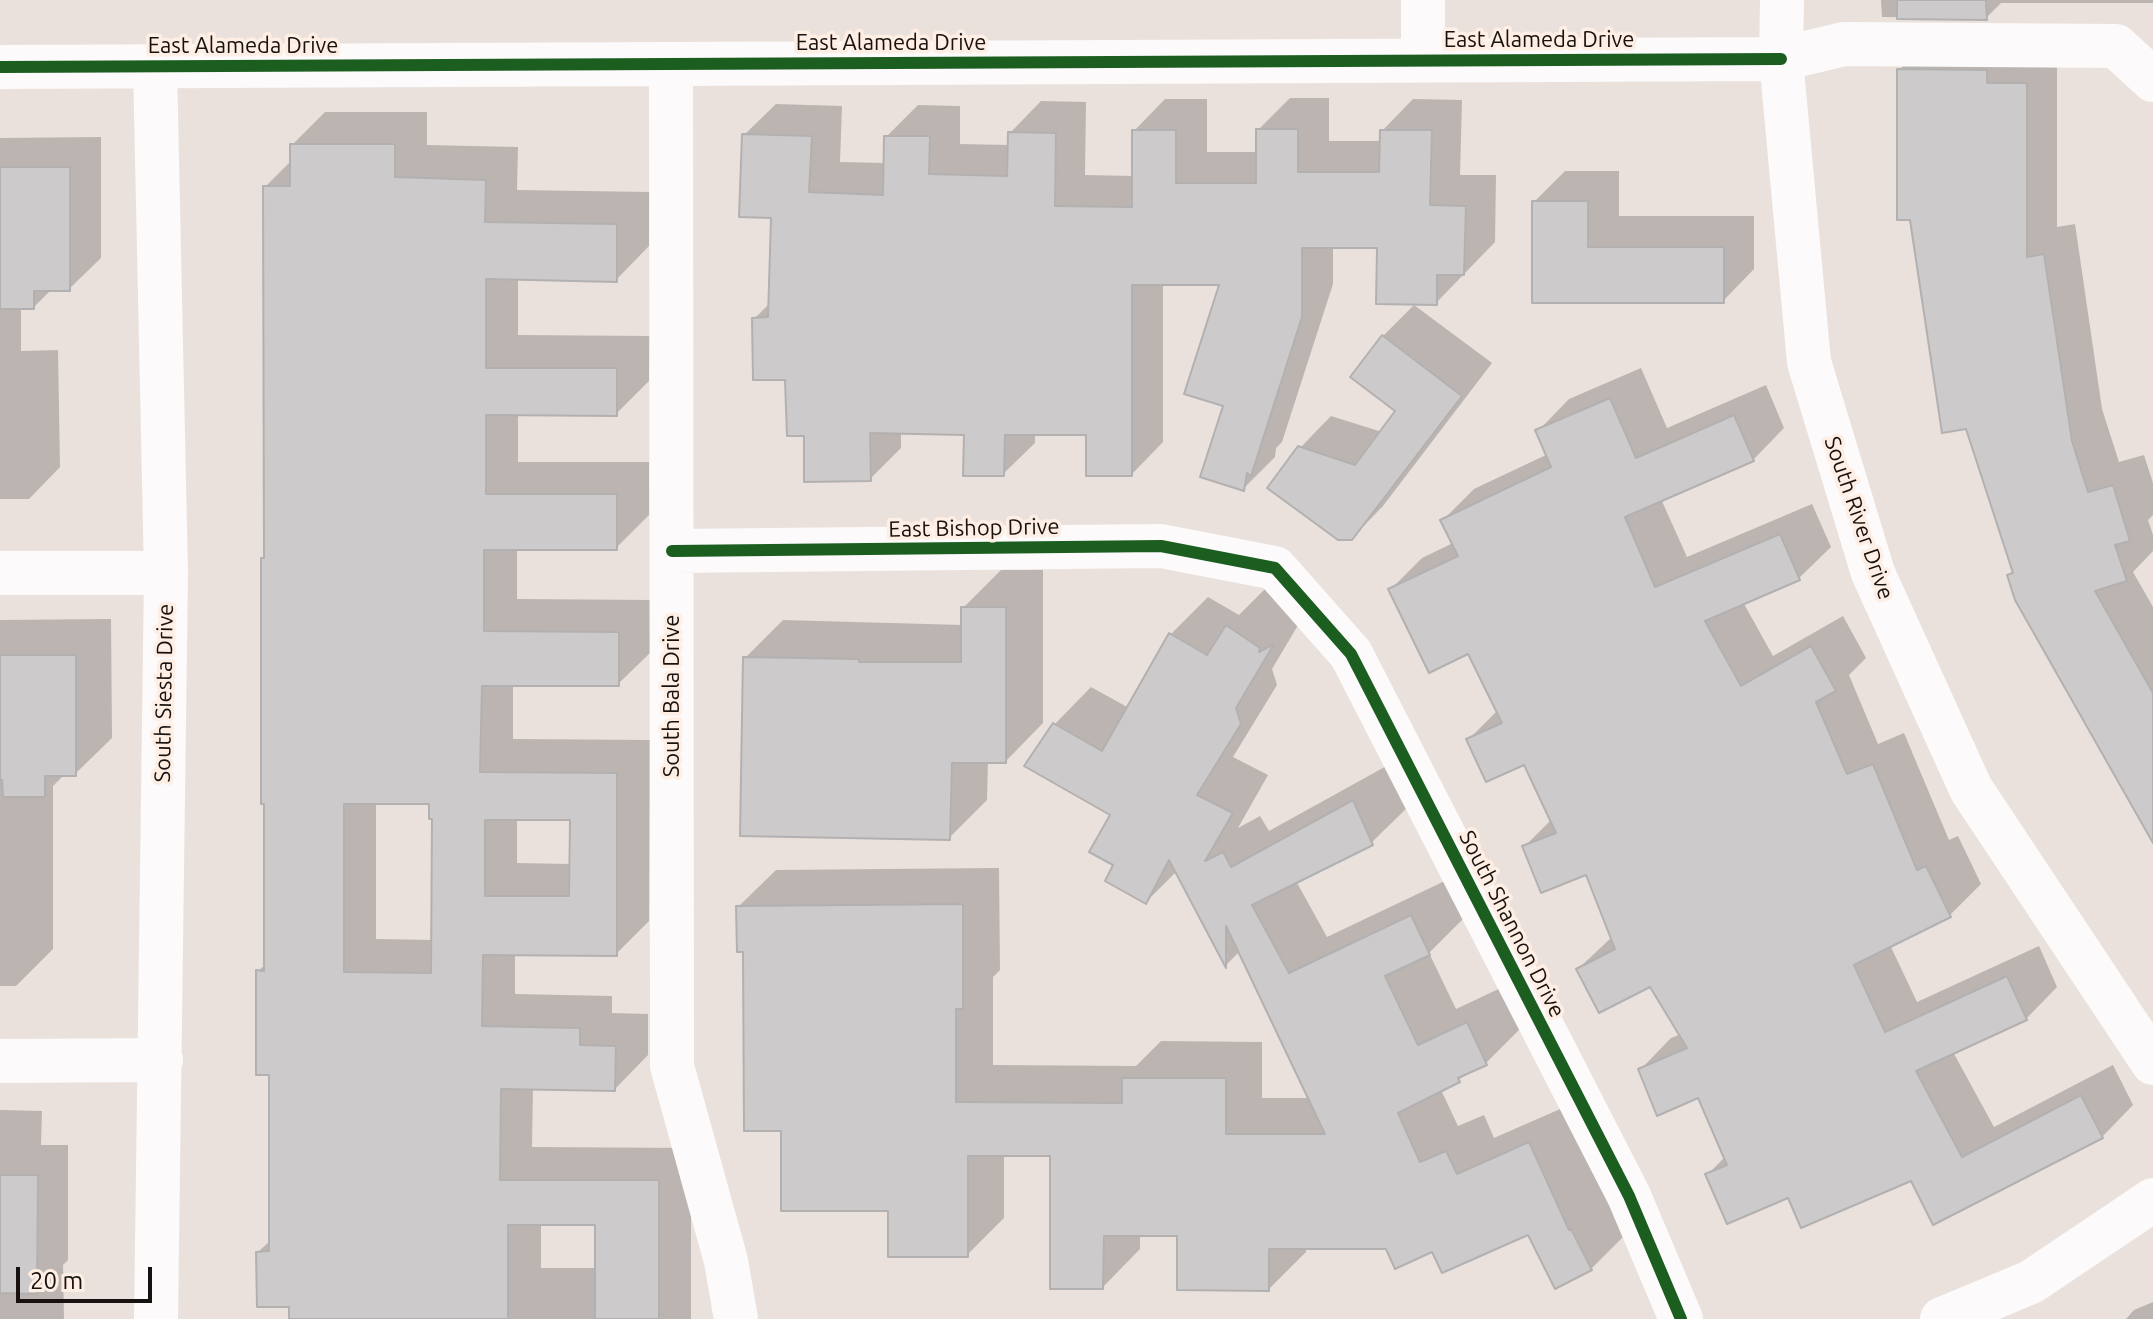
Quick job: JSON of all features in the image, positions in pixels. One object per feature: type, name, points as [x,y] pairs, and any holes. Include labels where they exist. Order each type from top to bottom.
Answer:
[{"type":"street","points":[[1423,0],[1423,60]]},
{"type":"street","name":"South River Drive","points":[[1782,0],[1781,59],[1809,362],[1873,573],[1971,789],[2153,1063]]},
{"type":"street","name":"East Alameda Drive","points":[[0,67],[1781,59],[1844,44],[2116,46],[2153,80]]},
{"type":"street","name":"South Bala Drive","points":[[671,64],[672,1066],[726,1261],[736,1319]]},
{"type":"street","name":"South Siesta Drive","points":[[155,66],[166,573],[156,1319]]},
{"type":"street","name":"East Bishop Drive","points":[[672,551],[1161,546],[1275,568]]},
{"type":"street","name":"South Shannon Drive","points":[[1275,568],[1351,654],[1629,1196],[1681,1319]]},
{"type":"street","points":[[0,573],[166,573]]},
{"type":"street","points":[[0,1061],[161,1060]]},
{"type":"street","points":[[1942,1319],[2031,1282],[2153,1200]]},
{"type":"building","points":[[1897,0],[1986,0],[1987,20],[1897,19]]},
{"type":"building","points":[[1897,69],[1987,70],[1987,83],[2027,83],[2027,257],[2044,254],[2072,441],[2088,492],[2113,485],[2130,541],[2115,545],[2127,581],[2095,591],[2153,693],[2153,843],[2015,600],[2007,575],[2013,573],[1966,429],[1942,433],[1910,220],[1897,220]]},
{"type":"building","points":[[1256,129],[1298,129],[1298,172],[1379,172],[1380,130],[1432,130],[1430,205],[1466,206],[1464,275],[1437,275],[1437,305],[1376,304],[1377,248],[1302,248],[1302,317],[1251,476],[1247,473],[1244,491],[1200,477],[1223,406],[1184,394],[1219,285],[1132,285],[1132,476],[1086,476],[1086,435],[1005,435],[1004,476],[963,476],[964,435],[870,433],[871,481],[804,482],[804,436],[787,436],[785,380],[753,380],[752,318],[768,317],[771,218],[739,217],[742,134],[812,136],[809,192],[883,195],[884,136],[930,136],[929,174],[1007,176],[1008,132],[1056,133],[1055,206],[1132,207],[1132,130],[1176,130],[1176,183],[1256,183]]},
{"type":"building","points":[[290,144],[395,144],[395,177],[486,180],[485,222],[617,224],[617,282],[486,279],[486,368],[617,368],[617,416],[486,415],[486,494],[617,494],[617,550],[484,550],[484,631],[619,632],[619,686],[482,686],[480,772],[617,773],[617,956],[483,955],[482,1026],[580,1028],[580,1045],[616,1046],[615,1091],[501,1089],[500,1180],[659,1180],[659,1319],[595,1319],[595,1225],[508,1225],[508,1319],[289,1319],[289,1307],[257,1307],[256,1252],[269,1251],[269,1075],[256,1075],[256,970],[264,971],[264,804],[261,804],[263,186],[290,186]],"holes":[[[344,804],[429,804],[429,819],[432,819],[431,973],[344,972]],[[485,820],[570,820],[569,896],[485,896]]]},
{"type":"building","points":[[0,167],[70,167],[70,291],[34,291],[34,309],[0,309]]},
{"type":"building","points":[[1532,201],[1588,201],[1588,247],[1724,247],[1724,303],[1532,303]]},
{"type":"building","points":[[1382,335],[1462,396],[1352,540],[1338,540],[1267,488],[1298,446],[1355,465],[1395,411],[1350,377]]},
{"type":"building","points":[[1610,398],[1636,458],[1734,415],[1754,461],[1625,517],[1655,587],[1780,534],[1800,580],[1705,621],[1741,686],[1811,646],[1836,691],[1816,702],[1847,774],[1873,764],[1917,870],[1926,866],[1951,917],[1854,965],[1885,1032],[2007,976],[2027,1020],[1916,1071],[1962,1157],[2081,1095],[2103,1138],[1933,1225],[1911,1181],[1801,1228],[1788,1198],[1727,1224],[1705,1174],[1727,1165],[1698,1098],[1657,1116],[1638,1069],[1687,1048],[1650,987],[1599,1013],[1576,969],[1615,949],[1586,875],[1541,893],[1522,846],[1556,833],[1524,765],[1486,782],[1466,739],[1502,723],[1468,654],[1429,673],[1388,589],[1458,556],[1440,520],[1551,467],[1535,430]]},
{"type":"building","points":[[961,607],[1006,607],[1006,763],[952,763],[950,840],[740,836],[743,657],[961,662]]},
{"type":"building","points":[[1226,625],[1260,648],[1259,652],[1274,644],[1236,708],[1241,724],[1197,795],[1233,813],[1205,861],[1223,852],[1231,867],[1353,800],[1373,845],[1252,905],[1289,973],[1411,915],[1430,955],[1385,976],[1418,1045],[1467,1022],[1487,1065],[1398,1113],[1420,1162],[1446,1151],[1457,1174],[1529,1142],[1569,1230],[1592,1270],[1555,1289],[1528,1235],[1442,1273],[1432,1252],[1395,1269],[1386,1249],[1269,1249],[1269,1291],[1177,1290],[1177,1236],[1104,1236],[1103,1289],[1050,1289],[1050,1156],[968,1156],[968,1257],[888,1257],[888,1211],[781,1211],[781,1131],[744,1131],[743,952],[737,952],[736,906],[963,904],[963,1009],[956,1009],[956,1102],[1122,1103],[1122,1078],[1226,1078],[1226,1134],[1325,1134],[1226,926],[1226,968],[1169,860],[1146,904],[1105,881],[1113,865],[1089,852],[1110,815],[1024,766],[1053,723],[1102,751],[1169,633],[1207,655]]},
{"type":"building","points":[[0,655],[76,655],[76,776],[45,776],[45,797],[3,797],[0,780]]},
{"type":"building","points":[[0,1175],[38,1175],[37,1294],[0,1293]]},
{"type":"cycle path","points":[[0,67],[1781,59]]},
{"type":"cycle path","points":[[672,551],[1161,546],[1275,568],[1351,654],[1629,1196],[1681,1319]]}]
